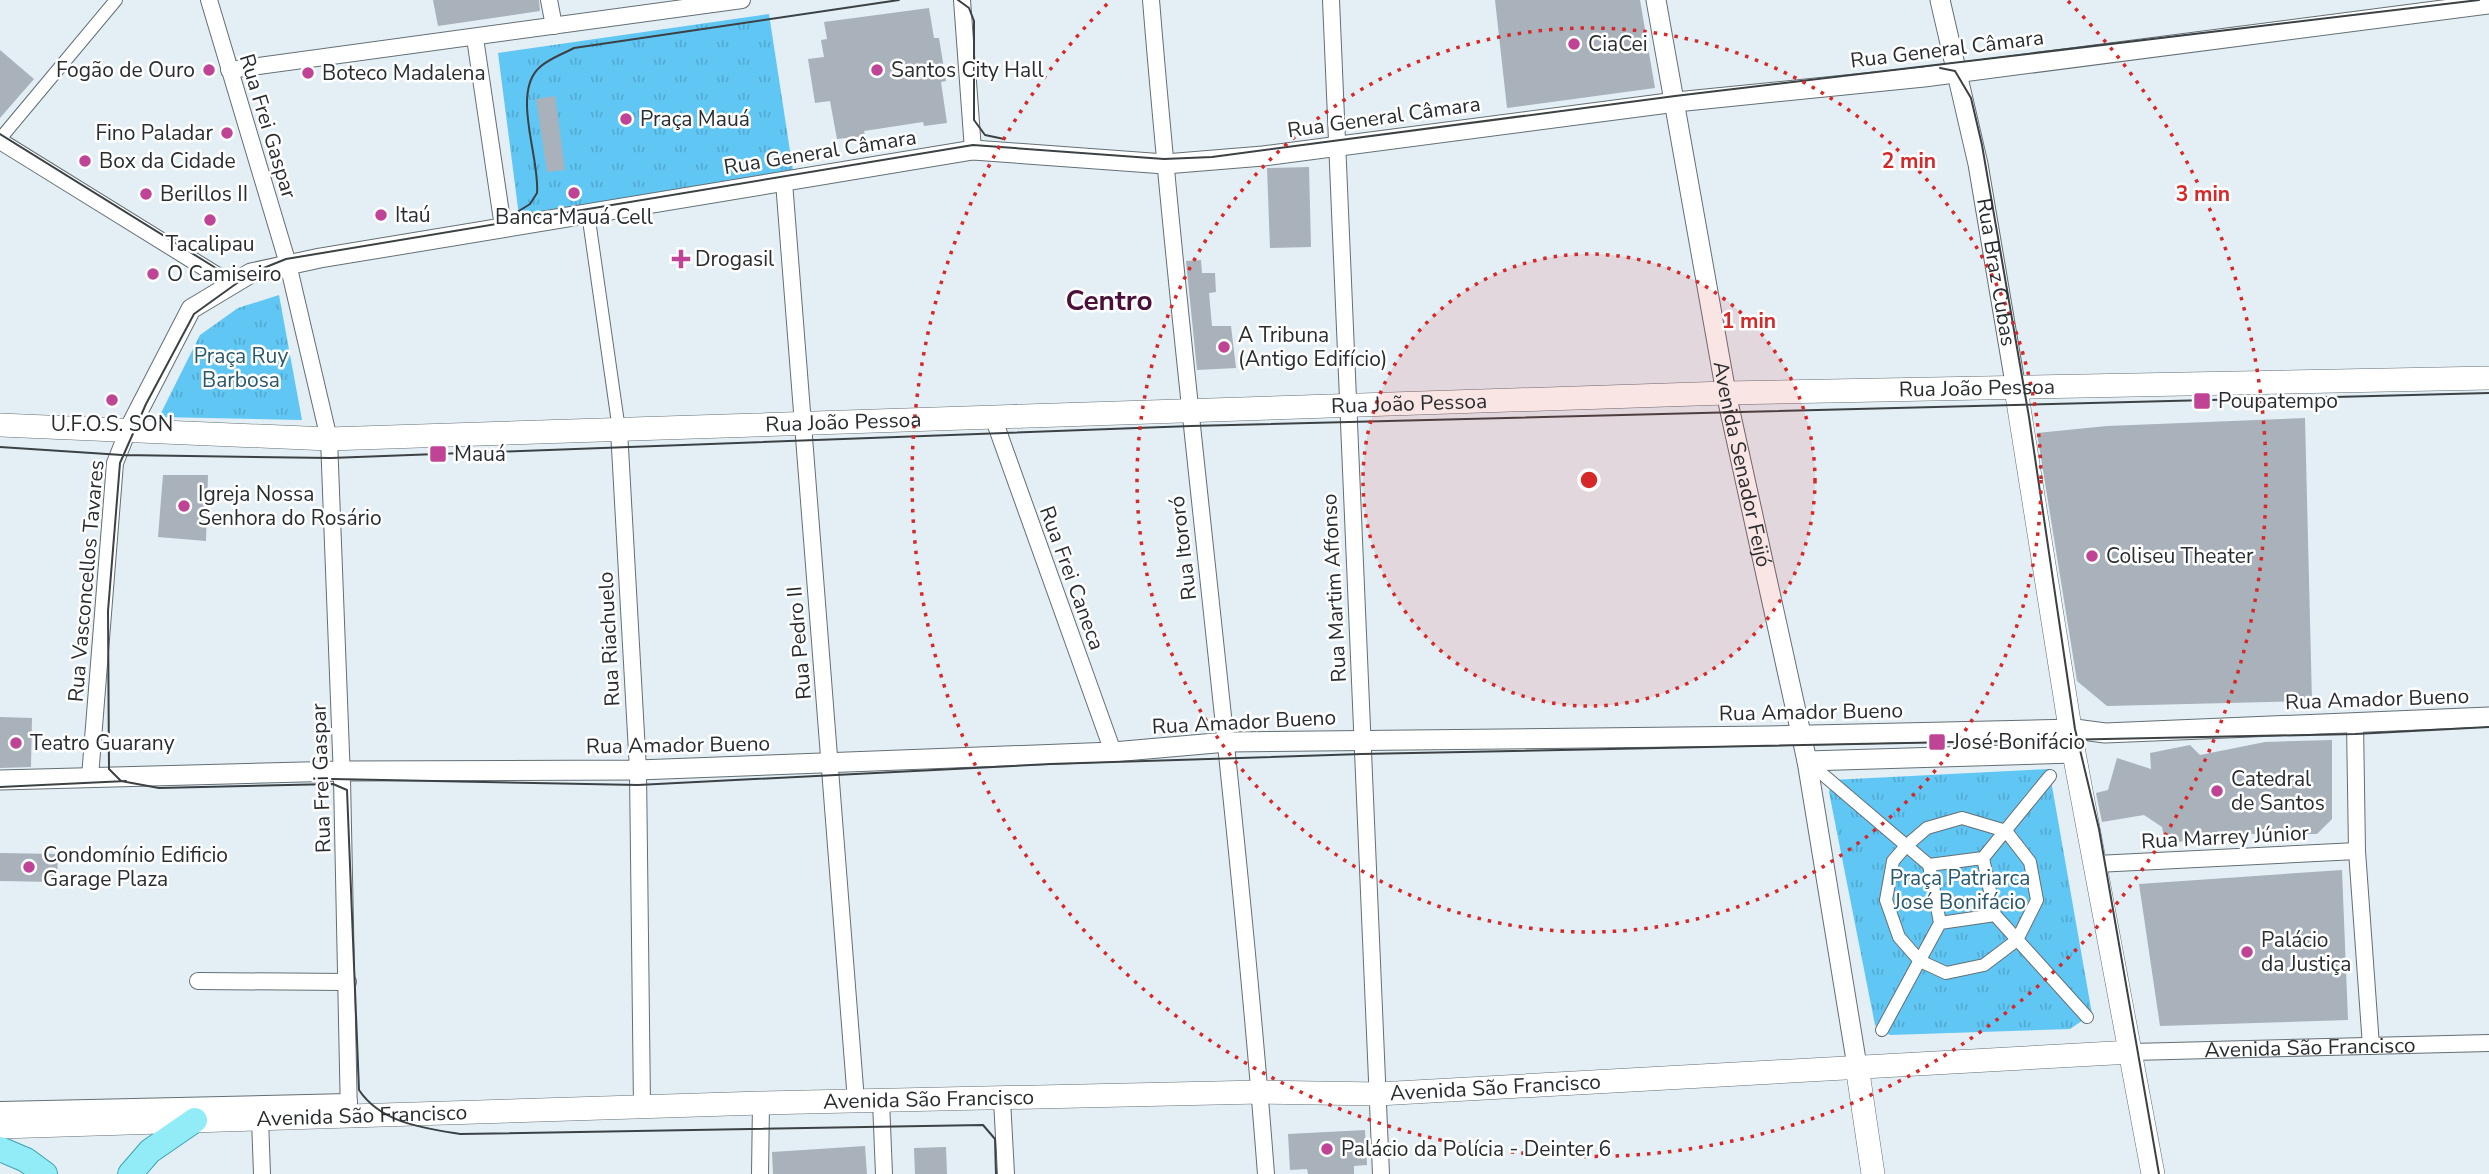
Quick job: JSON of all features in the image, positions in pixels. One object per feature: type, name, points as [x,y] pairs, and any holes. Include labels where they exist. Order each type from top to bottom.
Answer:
[{"type":"main road","name":"Rua João Pessoa","points":[[329,439],[1726,393],[2489,378]]},
{"type":"main road","name":"Rua Braz Cubas","points":[[2016,389],[2074,753]]},
{"type":"main road","points":[[0,425],[127,433],[329,439]]},
{"type":"main road","points":[[2074,753],[2153,1174]]},
{"type":"main road","points":[[1873,1174],[1857,1066],[2132,1052]]},
{"type":"main road","name":"Avenida São Francisco","points":[[0,1127],[260,1119],[349,1109],[1002,1100],[1260,1092],[1378,1094],[1857,1066]]},
{"type":"main road","points":[[131,1174],[150,1151],[195,1120]]},
{"type":"main road","points":[[0,1149],[26,1160],[45,1174]]},
{"type":"street","points":[[116,0],[0,140],[231,284]]},
{"type":"street","name":"Rua Frei Gaspar","points":[[209,0],[288,264]]},
{"type":"street","points":[[549,0],[554,26]]},
{"type":"street","points":[[229,70],[742,0]]},
{"type":"street","points":[[962,0],[973,150]]},
{"type":"street","name":"Rua Itororó","points":[[1151,0],[1190,411],[1227,742],[1266,1174]]},
{"type":"street","name":"Rua Martim Affonso","points":[[1331,0],[1346,406],[1381,1174]]},
{"type":"street","name":"Avenida Senador Feijó","points":[[1656,0],[1726,393],[1807,761]]},
{"type":"street","name":"Rua Braz Cubas","points":[[1940,0],[1978,164],[2016,389]]},
{"type":"street","name":"Rua General Câmara","points":[[288,264],[973,150],[1165,164],[1263,156],[1676,102],[1955,71],[2489,4]]},
{"type":"street","points":[[475,38],[503,227]]},
{"type":"street","name":"Rua Pedro II","points":[[784,181],[856,1101]]},
{"type":"street","name":"Rua Riachuelo","points":[[588,213],[619,430],[638,770],[642,1106]]},
{"type":"street","points":[[127,433],[191,309],[251,273],[288,264],[329,439]]},
{"type":"street","name":"Rua Frei Caneca","points":[[993,417],[1114,752]]},
{"type":"street","name":"Rua Vasconcellos Tavares","points":[[90,777],[115,463],[127,433]]},
{"type":"street","name":"Rua Frei Gaspar","points":[[329,439],[342,771],[349,1109]]},
{"type":"street","name":"Rua Amador Bueno","points":[[0,780],[342,771],[638,770],[1114,752],[1227,742],[1802,736],[2070,729],[2105,733],[2489,717]]},
{"type":"street","points":[[2354,723],[2357,851],[2371,1046]]},
{"type":"street","points":[[1807,761],[2074,753]]},
{"type":"street","points":[[1807,761],[1928,865],[1940,923],[1882,1030]]},
{"type":"street","points":[[1807,761],[1857,1066]]},
{"type":"street","points":[[1928,865],[1983,858],[2050,776]]},
{"type":"street","points":[[1962,818],[2006,831],[2030,862],[2037,900],[2017,940],[1984,965],[1946,973],[1920,961],[1899,937],[1886,900],[1894,861],[1906,846],[1927,828],[1962,818]]},
{"type":"street","name":"Rua Marrey Júnior","points":[[2096,864],[2357,851]]},
{"type":"street","points":[[1983,858],[1994,915],[2087,1017]]},
{"type":"street","points":[[1940,923],[1994,915]]},
{"type":"street","points":[[198,981],[348,982]]},
{"type":"street","name":"Avenida São Francisco","points":[[2132,1052],[2489,1043]]},
{"type":"street","points":[[1002,1100],[1006,1174]]},
{"type":"street","points":[[881,1101],[884,1174]]},
{"type":"street","points":[[760,1174],[761,1103]]},
{"type":"street","name":"Avenida São Francisco","points":[[0,1110],[349,1109]]},
{"type":"street","points":[[260,1119],[262,1174]]},
{"type":"green space","points":[[769,14],[794,177],[519,216],[498,53]]},
{"type":"green space","name":"Praça Ruy Barbosa","points":[[279,295],[302,420],[159,417],[200,335],[238,308]]},
{"type":"green space","name":"Praça Patriarca José Bonifácio","points":[[2049,769],[2092,1014],[2070,1029],[1890,1035],[1875,1025],[1829,792],[1832,780]]},
{"type":"building","points":[[433,0],[539,0],[540,11],[438,26]]},
{"type":"building","name":"CiaCei","points":[[1495,0],[1640,0],[1655,88],[1507,108]]},
{"type":"building","name":"Santos City Hall","points":[[929,8],[934,38],[939,38],[946,81],[941,82],[947,123],[924,126],[923,122],[864,131],[865,136],[837,139],[830,101],[815,103],[808,59],[824,57],[821,40],[827,39],[824,22]]},
{"type":"building","points":[[0,50],[34,79],[0,118]]},
{"type":"building","points":[[555,96],[565,170],[547,172],[536,99]]},
{"type":"building","points":[[1309,167],[1311,247],[1270,248],[1267,168]]},
{"type":"building","points":[[1201,260],[1202,273],[1215,273],[1216,292],[1209,293],[1212,326],[1231,326],[1236,368],[1197,370],[1186,261]]},
{"type":"building","name":"Poupatempo","points":[[2305,418],[2312,701],[2107,706],[2077,681],[2037,433],[2107,426]]},
{"type":"building","name":"Igreja Nossa Senhora do Rosário","points":[[163,475],[208,475],[206,541],[158,537]]},
{"type":"building","name":"Teatro Guarany","points":[[0,717],[32,718],[31,767],[0,768]]},
{"type":"building","name":"Catedral de Santos","points":[[2332,740],[2332,819],[2317,834],[2238,834],[2215,840],[2202,832],[2192,839],[2171,844],[2165,841],[2162,827],[2144,815],[2102,822],[2096,793],[2108,790],[2117,758],[2151,769],[2150,753],[2190,745],[2200,755],[2265,742]]},
{"type":"building","name":"Condomínio Edificio Garage Plaza","points":[[0,853],[58,854],[57,882],[0,881]]},
{"type":"building","name":"Palácio da Justiça","points":[[2342,870],[2348,1020],[2160,1026],[2139,884]]},
{"type":"building","name":"Palácio da Polícia - Deinter 6","points":[[1365,1130],[1367,1165],[1354,1166],[1354,1174],[1308,1174],[1307,1169],[1290,1170],[1288,1134]]},
{"type":"building","points":[[865,1146],[867,1174],[773,1174],[772,1152]]},
{"type":"building","points":[[946,1147],[947,1174],[915,1174],[914,1148]]},
{"type":"tram line","points":[[508,218],[530,204],[537,193],[527,96],[530,82],[537,70],[549,60],[574,48],[899,0]]},
{"type":"tram line","points":[[958,0],[969,8],[974,21],[974,120],[985,135],[1004,139]]},
{"type":"tram line","points":[[996,1174],[995,1139],[983,1125],[460,1134],[404,1122],[391,1117],[368,1101],[359,1090],[347,790],[333,784],[159,788],[121,781],[109,769],[108,611],[120,463],[146,404],[194,314],[251,273],[286,259],[973,145],[1164,159],[1212,157],[1675,96],[2479,0]]},
{"type":"tram line","points":[[1940,68],[1955,71],[1971,98],[1982,145],[2029,417],[2075,729],[2099,829],[2159,1174]]},
{"type":"tram line","points":[[0,134],[219,270],[237,274],[251,273]]},
{"type":"tram line","points":[[0,447],[122,455],[331,458],[1191,426],[2489,393]]},
{"type":"tram line","points":[[332,779],[638,785],[1050,764],[1362,754],[2355,734],[2489,727]]},
{"type":"tram line","points":[[0,787],[126,781]]},
{"type":"place","name":"CiaCei","points":[[1574,44]]},
{"type":"place","name":"Fogão de Ouro","points":[[209,70]]},
{"type":"place","name":"Santos City Hall","points":[[877,70]]},
{"type":"place","name":"Boteco Madalena","points":[[308,73]]},
{"type":"place","name":"Praça Mauá","points":[[626,119]]},
{"type":"place","name":"Fino Paladar","points":[[227,133]]},
{"type":"place","name":"Box da Cidade","points":[[85,161]]},
{"type":"place","name":"Banca Mauá Cell","points":[[574,193]]},
{"type":"place","name":"Berillos II","points":[[146,194]]},
{"type":"place","name":"Itaú","points":[[381,215]]},
{"type":"place","name":"Tacalipau","points":[[210,220]]},
{"type":"place","name":"Drogasil","points":[[681,259]]},
{"type":"place","name":"O Camiseiro","points":[[153,274]]},
{"type":"place","name":"A Tribuna (Antigo Edifício)","points":[[1224,347]]},
{"type":"place","name":"U.F.O.S. SON","points":[[112,400]]},
{"type":"place","name":"Poupatempo","points":[[2202,401]]},
{"type":"place","name":"Mauá","points":[[438,454]]},
{"type":"place","name":"Igreja Nossa Senhora do Rosário","points":[[184,506]]},
{"type":"place","name":"Coliseu Theater","points":[[2092,556]]},
{"type":"place","name":"José Bonifácio","points":[[1937,742]]},
{"type":"place","name":"Teatro Guarany","points":[[16,743]]},
{"type":"place","name":"Catedral de Santos","points":[[2217,791]]},
{"type":"place","name":"Condomínio Edificio Garage Plaza","points":[[29,867]]},
{"type":"place","name":"Palácio da Justiça","points":[[2247,952]]},
{"type":"place","name":"Palácio da Polícia - Deinter 6","points":[[1327,1149]]},
{"type":"district","name":"Centro","points":[[1109,300]]}]
